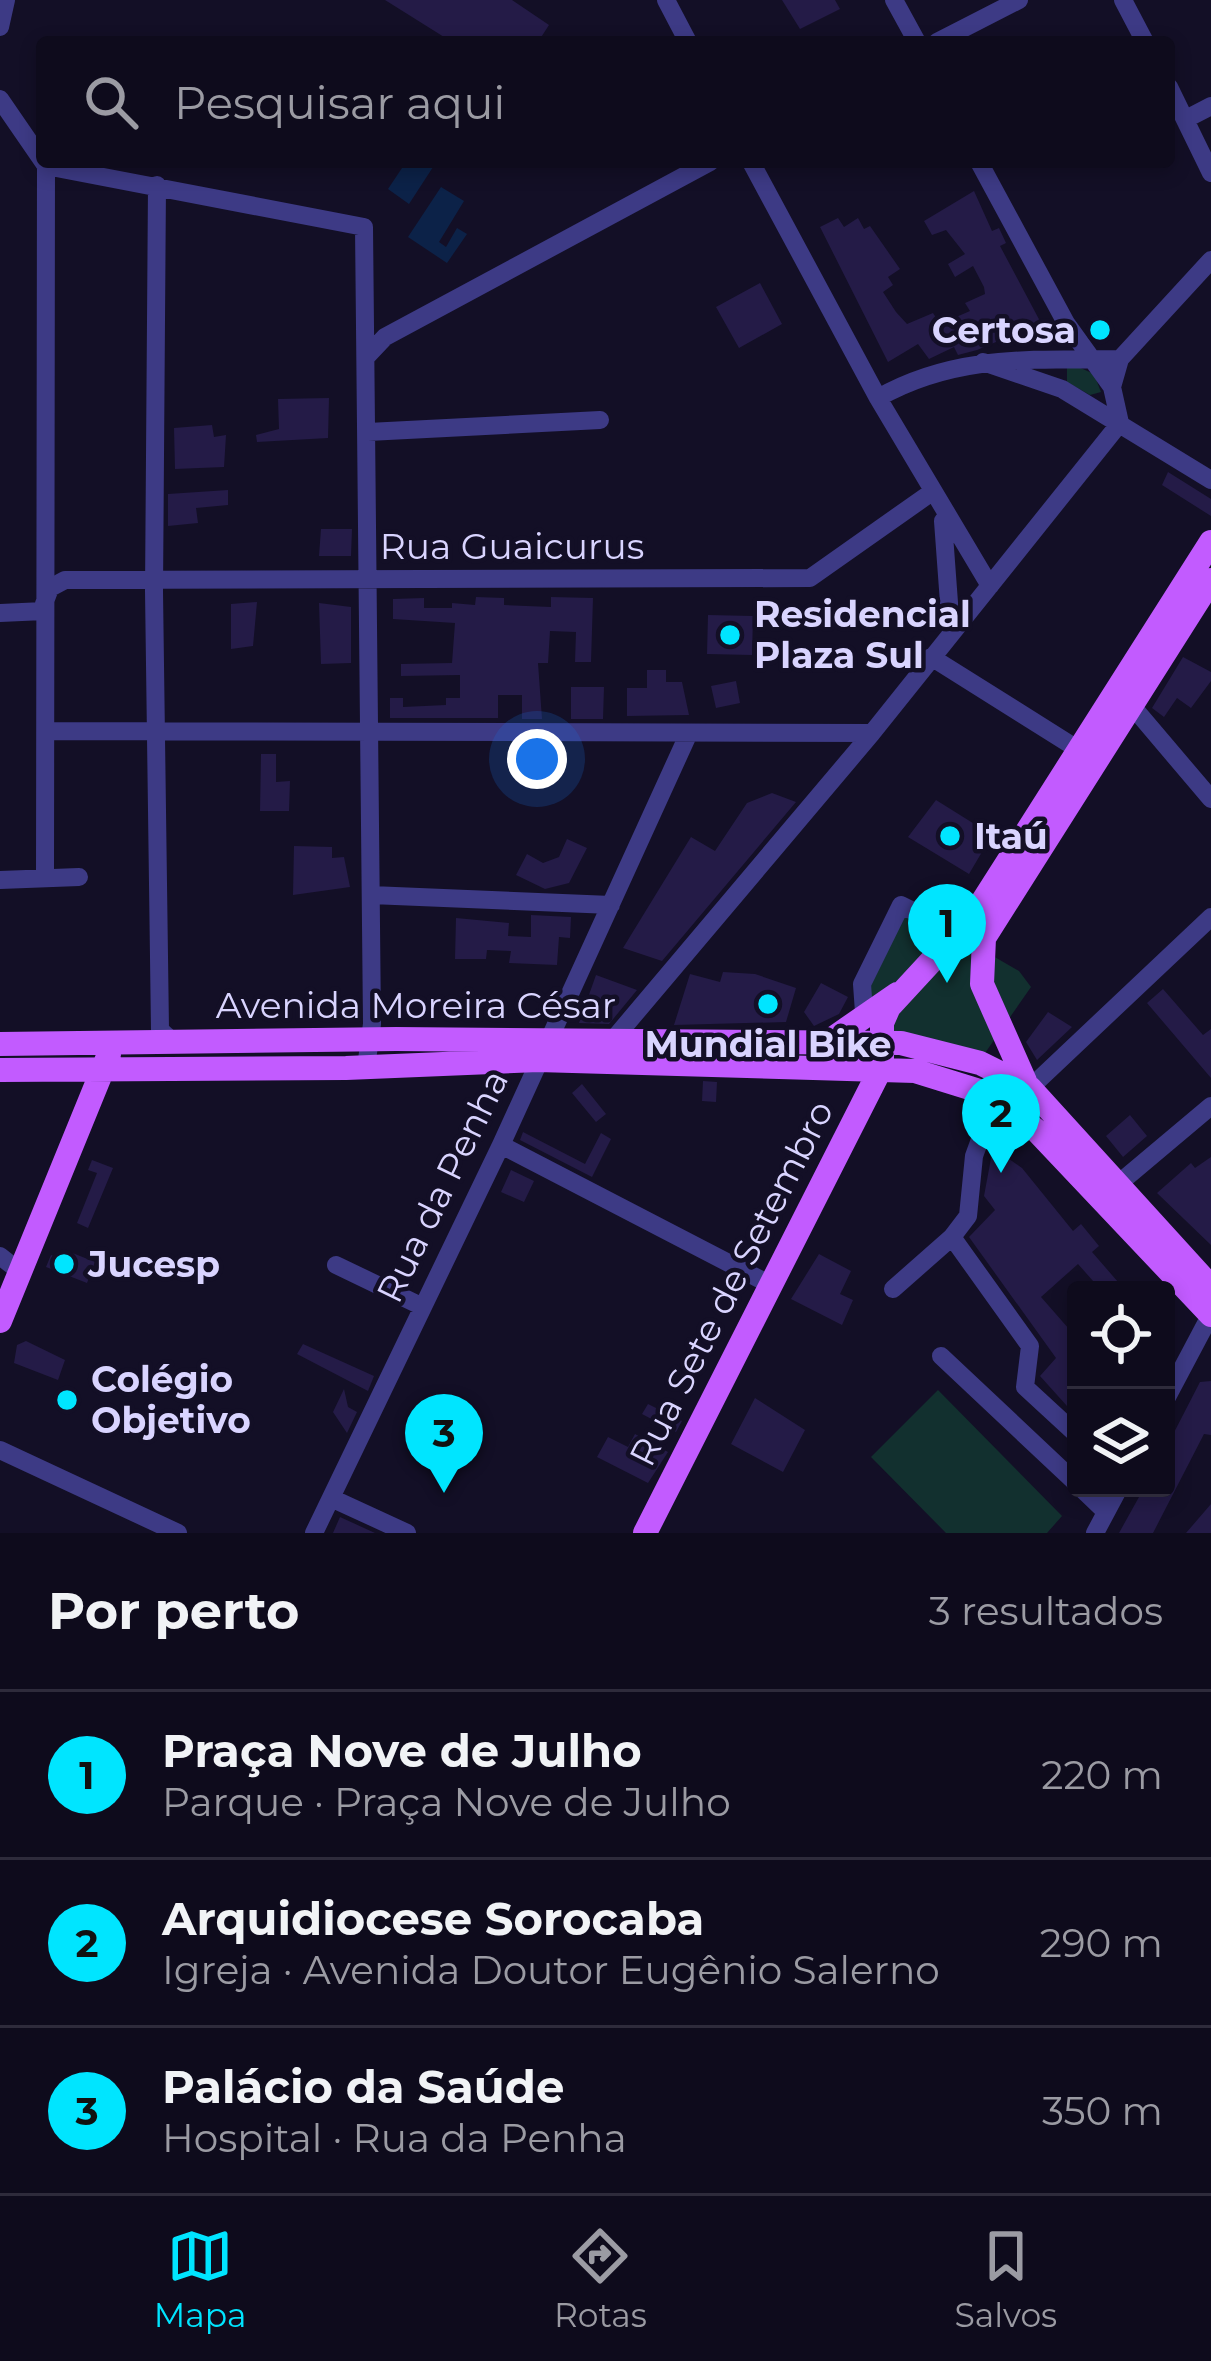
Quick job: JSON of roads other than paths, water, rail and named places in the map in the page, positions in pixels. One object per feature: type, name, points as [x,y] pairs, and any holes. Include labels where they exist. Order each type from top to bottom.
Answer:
[{"type":"main road","points":[[1211,542],[1079,750],[970,939],[999,1030],[1030,1088],[1211,1287]]},
{"type":"main road","points":[[832,1039],[994,919],[1211,580]]},
{"type":"main road","points":[[930,965],[964,956],[982,985]]},
{"type":"main road","points":[[882,1054],[883,1018],[899,993]]},
{"type":"main road","points":[[974,1074],[999,1030]]},
{"type":"main road","name":"Avenida Moreira César","points":[[2,1043],[373,1035],[542,1050],[821,1064],[882,1054]]},
{"type":"main road","name":"Avenida Moreira César","points":[[0,1070],[406,1066],[612,1041],[832,1039],[882,1054]]},
{"type":"main road","points":[[0,1322],[8,1271],[110,1054],[188,1051],[237,1041]]},
{"type":"main road","points":[[882,1054],[1030,1088]]},
{"type":"main road","points":[[882,1054],[914,1071],[974,1074],[995,1098],[1037,1131],[1211,1315]]},
{"type":"main road","name":"Rua Sete de Setembro","points":[[645,1533],[882,1054]]},
{"type":"street","points":[[0,27],[6,0]]},
{"type":"street","points":[[666,0],[685,36]]},
{"type":"street","points":[[894,0],[913,36]]},
{"type":"street","points":[[949,36],[1019,0]]},
{"type":"street","points":[[1123,0],[1142,36]]},
{"type":"street","points":[[0,98],[36,151]]},
{"type":"street","points":[[1175,98],[1211,173]]},
{"type":"street","points":[[1191,128],[1211,106]]},
{"type":"street","points":[[1191,128],[1211,152]]},
{"type":"street","points":[[45,878],[46,168]]},
{"type":"street","points":[[58,168],[364,227],[373,1035],[366,1067]]},
{"type":"street","points":[[368,355],[386,337],[699,168]]},
{"type":"street","points":[[754,168],[936,498],[983,593]]},
{"type":"street","points":[[983,168],[1066,323],[1112,387]]},
{"type":"street","points":[[157,184],[155,732],[160,1030],[171,1040]]},
{"type":"street","points":[[612,1041],[872,733],[1102,446],[1112,418],[1112,387],[1120,359],[1211,260]]},
{"type":"street","points":[[1062,388],[1057,371],[1068,357],[1066,323]]},
{"type":"street","points":[[878,398],[937,370],[983,362],[1120,359]]},
{"type":"street","points":[[983,362],[1062,388],[1211,480]]},
{"type":"street","points":[[1081,400],[1100,399],[1112,387]]},
{"type":"street","points":[[368,432],[600,420]]},
{"type":"street","points":[[936,498],[950,573],[951,630]]},
{"type":"street","name":"Rua Guaicurus","points":[[65,580],[810,578],[936,498]]},
{"type":"street","points":[[44,553],[53,573],[65,580]]},
{"type":"street","points":[[950,573],[983,593]]},
{"type":"street","points":[[44,608],[50,588],[65,580]]},
{"type":"street","points":[[0,613],[44,608]]},
{"type":"street","points":[[931,657],[1079,750]]},
{"type":"street","points":[[1103,712],[1133,707],[1211,799]]},
{"type":"street","points":[[46,731],[872,733]]},
{"type":"street","name":"Rua da Penha","points":[[314,1533],[501,1145],[688,735]]},
{"type":"street","points":[[0,880],[79,877]]},
{"type":"street","points":[[371,895],[611,905]]},
{"type":"street","points":[[863,1012],[862,983],[901,904],[970,939]]},
{"type":"street","points":[[1030,1088],[1211,917]]},
{"type":"street","points":[[373,1035],[386,1055],[406,1066]]},
{"type":"street","points":[[893,1289],[952,1237],[968,1216],[974,1156],[995,1098]]},
{"type":"street","points":[[1118,1185],[1211,1106]]},
{"type":"street","points":[[501,1145],[771,1285]]},
{"type":"street","points":[[952,1237],[1030,1346],[1025,1387],[1067,1426]]},
{"type":"street","points":[[336,1265],[422,1306]]},
{"type":"street","points":[[1171,1389],[1211,1315]]},
{"type":"street","points":[[941,1356],[1067,1476]]},
{"type":"street","points":[[0,1450],[178,1533]]},
{"type":"street","points":[[1090,1497],[1106,1512]]},
{"type":"street","points":[[1096,1532],[1114,1497]]},
{"type":"street","points":[[331,1498],[407,1533]]},
{"type":"water","points":[[402,168],[432,168],[409,204],[388,189]]},
{"type":"water","points":[[441,187],[464,201],[439,242],[446,247],[457,228],[467,234],[447,263],[408,237]]},
{"type":"place","name":"Certosa","points":[[1100,330]]},
{"type":"place","name":"Residencial Plaza Sul","points":[[730,635]]},
{"type":"place","name":"Itaú","points":[[950,836]]},
{"type":"place","name":"Praça Nove de Julho","points":[[947,983]]},
{"type":"place","name":"Mundial Bike","points":[[768,1004]]},
{"type":"place","name":"Arquidiocese Sorocaba","points":[[1001,1173]]},
{"type":"place","name":"Jucesp","points":[[64,1264]]},
{"type":"place","name":"Colégio Objetivo","points":[[67,1400]]},
{"type":"place","name":"Palácio da Saúde","points":[[444,1493]]}]
